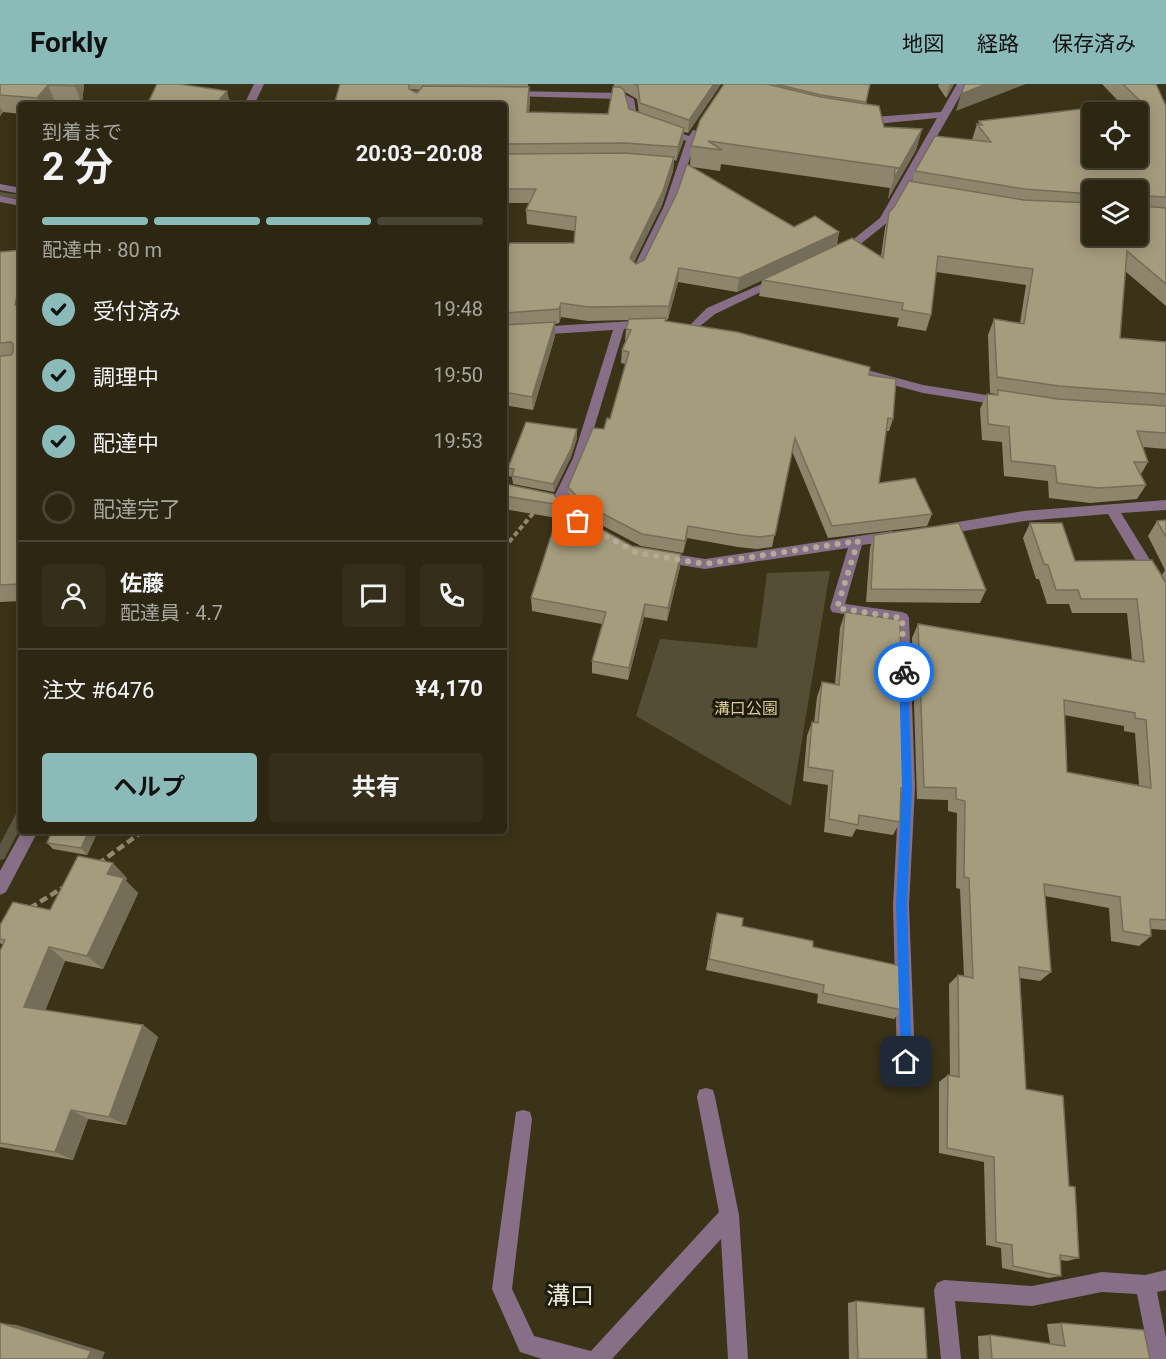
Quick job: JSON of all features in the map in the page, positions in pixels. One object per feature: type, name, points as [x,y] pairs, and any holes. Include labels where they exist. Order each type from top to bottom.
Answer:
[{"type":"street","points":[[250,102],[259,84]]},
{"type":"street","points":[[367,84],[365,92],[419,93],[418,100]]},
{"type":"street","points":[[834,254],[854,244],[884,220],[906,190],[962,84]]},
{"type":"street","points":[[495,94],[622,96],[631,101],[632,119],[691,140]]},
{"type":"street","points":[[418,100],[430,95]]},
{"type":"street","points":[[850,118],[876,121],[944,115]]},
{"type":"street","points":[[636,273],[669,206],[691,140],[702,123]]},
{"type":"street","points":[[670,166],[682,166]]},
{"type":"street","points":[[0,187],[18,190]]},
{"type":"street","points":[[0,199],[18,202]]},
{"type":"street","points":[[694,327],[711,311],[793,273]]},
{"type":"street","points":[[507,333],[660,324]]},
{"type":"street","points":[[559,501],[579,458],[620,325]]},
{"type":"street","points":[[832,364],[924,389],[1016,404]]},
{"type":"street","points":[[544,498],[559,501],[572,514]]},
{"type":"street","points":[[924,533],[985,521],[1111,507],[1166,504]]},
{"type":"street","points":[[1111,507],[1166,598]]},
{"type":"street","points":[[648,555],[705,564],[903,535]]},
{"type":"street","points":[[858,541],[837,608],[902,618],[907,788],[901,905],[906,1062]]},
{"type":"street","points":[[0,887],[28,834]]},
{"type":"street","points":[[706,1097],[729,1215],[738,1359]]},
{"type":"street","points":[[523,1119],[502,1289],[527,1345],[585,1359]]},
{"type":"street","points":[[598,1359],[729,1215]]},
{"type":"street","points":[[951,1359],[944,1290],[1032,1296],[1102,1282],[1145,1285],[1166,1280]]},
{"type":"street","points":[[1145,1285],[1160,1359]]},
{"type":"path","points":[[507,544],[544,498]]},
{"type":"path","points":[[95,866],[139,834]]},
{"type":"path","points":[[28,909],[66,885]]},
{"type":"green space","name":"溝口公園","points":[[830,571],[791,806],[636,716],[660,639],[757,648],[767,573]]},
{"type":"building","points":[[0,84],[76,84],[75,86],[48,85],[37,98],[0,95]]},
{"type":"building","points":[[157,84],[179,84],[227,91],[218,102],[148,102]]},
{"type":"building","points":[[340,84],[409,84],[409,89],[417,93],[423,86],[529,87],[527,112],[608,114],[613,87],[620,87],[624,90],[629,109],[684,128],[678,147],[625,143],[507,144],[507,102],[335,102]]},
{"type":"building","points":[[634,84],[714,84],[689,120],[640,103],[638,86]]},
{"type":"building","points":[[724,84],[767,84],[821,97],[879,106],[884,127],[922,129],[894,178],[895,169],[899,168],[708,141],[722,150],[691,146],[700,120]]},
{"type":"building","points":[[776,84],[870,84],[866,102],[821,95]]},
{"type":"building","points":[[965,84],[986,84],[961,94]]},
{"type":"building","points":[[1123,84],[1156,84],[1166,106],[1166,197],[1148,196],[1148,180],[1082,180],[1082,193],[1024,189],[915,171],[935,136],[991,142],[977,124],[982,125],[979,121],[1082,109],[1082,168],[1148,168],[1148,102],[1141,102]]},
{"type":"building","points":[[624,153],[674,157],[663,191],[630,258],[636,264],[644,260],[677,193],[687,164],[794,227],[815,216],[839,232],[739,278],[679,268],[669,306],[588,307],[561,303],[559,309],[507,313],[507,248],[510,243],[574,243],[576,217],[526,210],[536,189],[507,189],[507,154]]},
{"type":"building","points":[[909,181],[1024,200],[1082,203],[1082,246],[1148,246],[1148,206],[1166,208],[1166,284],[1127,251],[1120,338],[1166,342],[1166,394],[1059,386],[997,377],[994,319],[1024,324],[1033,269],[938,256],[931,315],[902,310],[903,303],[762,280],[852,238],[883,258],[889,212]]},
{"type":"building","points":[[18,250],[18,292],[15,305],[18,305],[18,584],[0,585],[0,356],[11,355],[13,344],[11,342],[0,343],[0,252]]},
{"type":"building","points":[[666,318],[665,321],[737,332],[870,367],[869,375],[896,379],[893,419],[888,418],[879,483],[915,478],[932,514],[832,526],[795,438],[775,535],[760,537],[688,526],[685,541],[642,534],[584,504],[568,487],[593,428],[604,429],[607,418],[610,419],[629,352],[622,350],[631,330],[626,329],[629,319]]},
{"type":"building","points":[[555,322],[532,397],[507,393],[507,325]]},
{"type":"building","points":[[998,390],[1058,399],[1166,406],[1166,433],[1137,431],[1148,462],[1134,462],[1146,485],[1098,488],[1057,483],[1055,466],[1011,461],[1009,427],[988,424],[987,394],[998,395]]},
{"type":"building","points":[[526,422],[577,429],[571,449],[553,484],[512,476],[514,469],[508,468]]},
{"type":"building","points":[[507,484],[553,494],[572,513],[632,546],[681,554],[668,608],[645,604],[629,668],[592,661],[606,612],[531,598],[561,505],[507,496]]},
{"type":"building","points":[[1166,520],[1166,537],[1157,521]]},
{"type":"building","points":[[959,523],[986,590],[871,589],[874,535]]},
{"type":"building","points":[[1030,523],[1062,523],[1075,561],[1152,560],[1166,583],[1166,920],[1150,919],[1151,936],[1123,931],[1120,897],[1044,884],[1051,972],[1019,967],[1026,1089],[1063,1096],[1069,1186],[1075,1187],[1079,1258],[1060,1255],[1061,1276],[1013,1266],[1012,1245],[996,1242],[994,1157],[947,1148],[948,1075],[959,1077],[958,975],[973,978],[969,878],[964,877],[965,801],[956,799],[956,788],[924,787],[918,624],[1144,662],[1137,599],[1081,599],[1078,590],[1056,590],[1048,565],[1044,564]],"holes":[[[1064,700],[1135,713],[1135,718],[1146,720],[1151,788],[1067,772]]]},
{"type":"building","points":[[845,612],[900,620],[903,788],[901,788],[900,822],[859,815],[858,825],[829,819],[833,771],[808,767],[812,722],[818,723],[822,682],[839,685]]},
{"type":"building","points":[[51,834],[88,834],[81,848],[47,843]]},
{"type":"building","points":[[78,856],[113,863],[107,874],[124,878],[87,956],[49,947],[24,1007],[143,1025],[109,1117],[71,1110],[55,1152],[0,1143],[0,951],[5,940],[0,939],[0,925],[13,902],[50,910]]},
{"type":"building","points":[[717,913],[743,918],[742,926],[813,941],[813,947],[901,966],[902,1010],[823,993],[824,985],[709,959]]},
{"type":"building","points":[[856,1301],[924,1308],[927,1359],[858,1359]]},
{"type":"building","points":[[0,1323],[91,1351],[87,1359],[0,1359]]},
{"type":"building","points":[[1061,1323],[1144,1330],[1150,1359],[992,1359],[990,1335],[1065,1346]]},
{"type":"waterway","points":[[0,194],[18,197]]},
{"type":"waterway","points":[[0,855],[18,822]]},
{"type":"way so far","points":[[578,521],[637,553],[705,564],[858,541],[837,608],[902,618],[904,672]]},
{"type":"district","name":"溝口","points":[[570,1296]]},
{"type":"route","points":[[904,672],[907,788],[901,905],[906,1062]]}]
